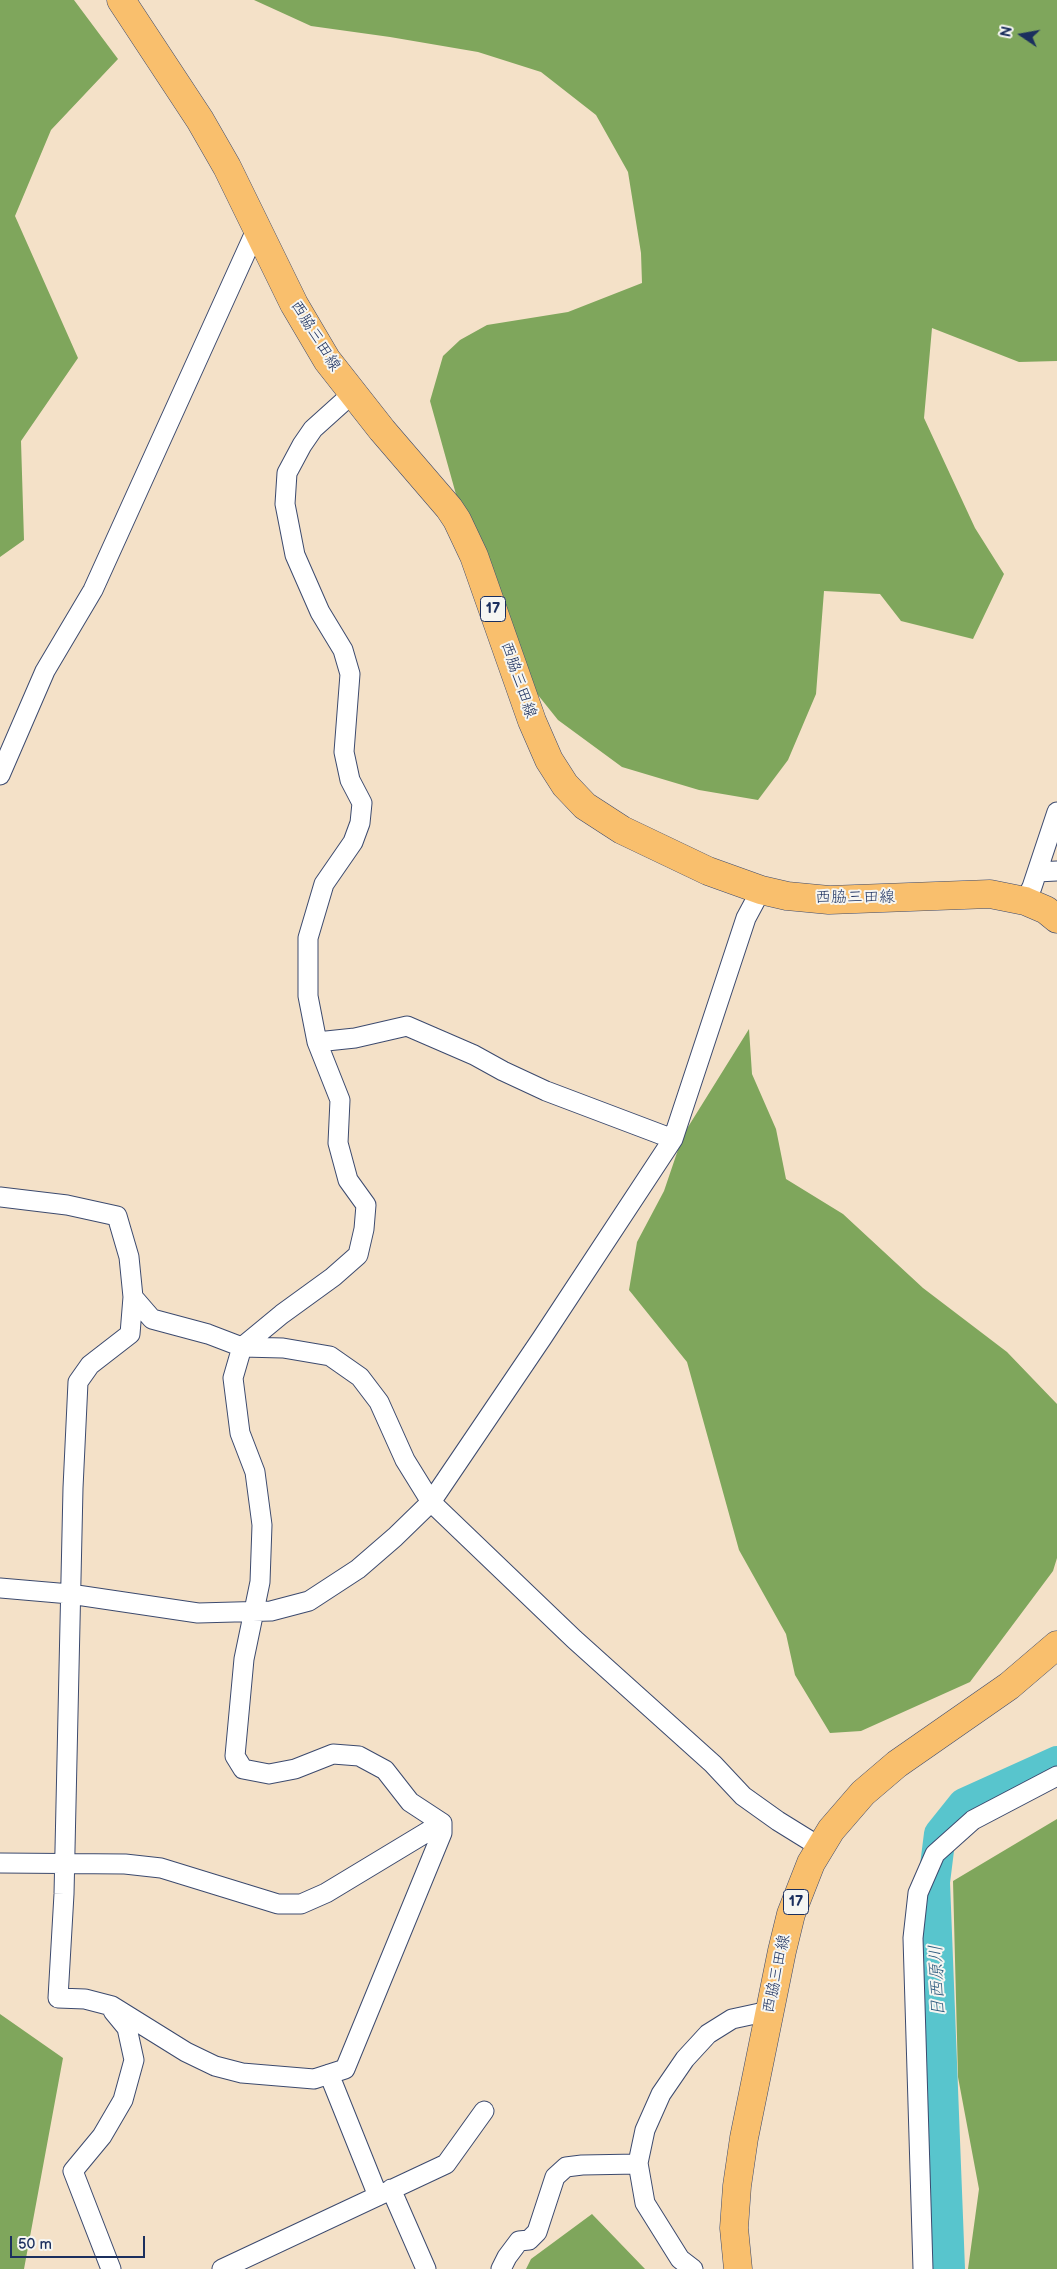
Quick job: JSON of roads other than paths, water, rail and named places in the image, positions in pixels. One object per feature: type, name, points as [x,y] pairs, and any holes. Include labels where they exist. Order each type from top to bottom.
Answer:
[{"type":"main road","name":"西脇三田線","points":[[121,0],[200,120],[227,167],[294,304],[327,360],[457,520],[474,556],[532,721],[549,760],[565,785],[585,806],[613,825],[708,870],[762,890],[787,896],[829,900],[990,894],[1025,901],[1046,910],[1057,919]]},
{"type":"main road","name":"西脇三田線","points":[[738,2269],[734,2228],[737,2186],[744,2138],[769,2011],[791,1914],[811,1863],[831,1830],[870,1787],[897,1764],[989,1701],[1057,1645]]},
{"type":"street","points":[[0,775],[45,671],[93,590],[257,228]]},
{"type":"street","points":[[353,393],[313,429],[302,445],[287,473],[285,504],[294,555],[320,612],[343,650],[350,674],[344,752],[350,780],[362,803],[360,823],[353,842],[324,884],[308,938],[308,996],[317,1042],[340,1100],[338,1144],[348,1180],[366,1205],[364,1229],[358,1255],[333,1277],[282,1314],[242,1347],[233,1378],[240,1433],[255,1472],[262,1525],[260,1582],[244,1659],[235,1756],[243,1769],[269,1774],[295,1769],[333,1754],[359,1756],[385,1770],[410,1802],[442,1823]]},
{"type":"street","points":[[1025,901],[1057,812]]},
{"type":"street","points":[[1037,872],[1057,871]]},
{"type":"street","points":[[0,1588],[70,1594],[198,1612],[254,1612],[271,1611],[309,1601],[358,1570],[431,1502],[673,1139],[746,918],[762,890]]},
{"type":"street","points":[[317,1042],[355,1038],[407,1026],[474,1055],[546,1091],[673,1139]]},
{"type":"street","points":[[0,1197],[66,1205],[117,1216],[129,1257],[133,1297],[130,1334],[90,1365],[78,1382],[70,1594],[64,1864],[58,1998],[94,2001],[112,2006],[186,2052],[214,2066],[242,2072],[314,2079],[344,2069],[442,1833],[442,1823]]},
{"type":"street","points":[[133,1297],[152,1319],[208,1334],[242,1347],[283,1348],[330,1356],[360,1377],[379,1402],[404,1460],[431,1502],[574,1639],[713,1764],[743,1796],[778,1821],[820,1846]]},
{"type":"street","points":[[923,2269],[913,1938],[918,1893],[935,1854],[973,1820],[1057,1776]]},
{"type":"street","points":[[0,1864],[126,1864],[161,1868],[278,1904],[301,1904],[326,1893],[442,1823]]},
{"type":"street","points":[[94,2001],[111,2010],[128,2028],[134,2060],[123,2100],[102,2136],[73,2171],[111,2269]]},
{"type":"street","points":[[693,2269],[680,2259],[645,2204],[638,2164],[645,2130],[661,2094],[685,2059],[708,2034],[732,2019],[769,2011]]},
{"type":"street","points":[[329,2074],[385,2192],[426,2269]]},
{"type":"street","points":[[222,2269],[446,2164],[484,2111]]},
{"type":"street","points":[[501,2269],[519,2241],[529,2240],[537,2232],[555,2177],[566,2167],[638,2164]]},
{"type":"waterway","name":"日西原川","points":[[949,2269],[934,1882],[940,1834],[964,1804],[1057,1762]]}]
